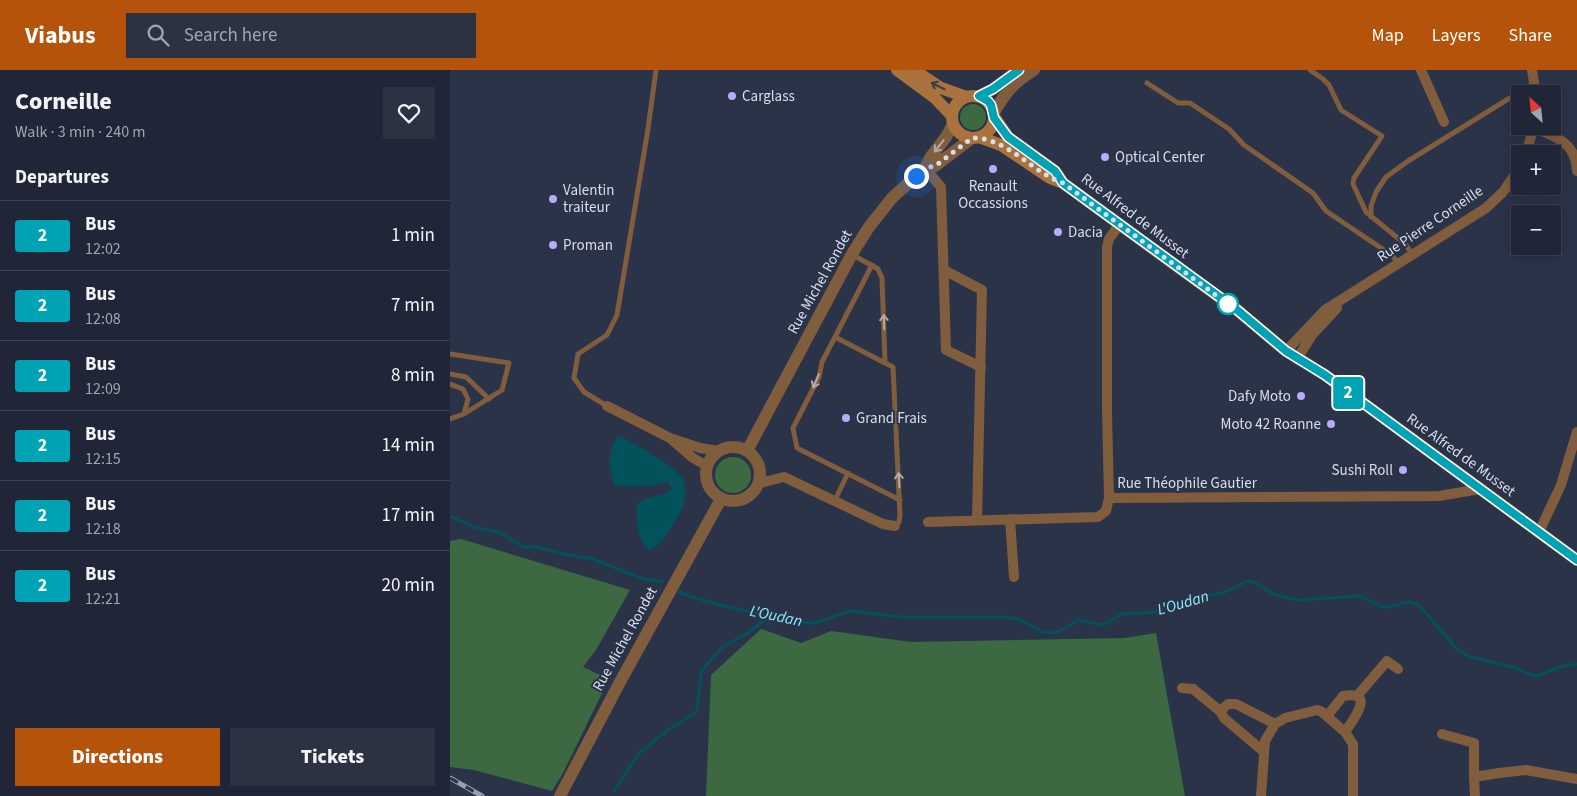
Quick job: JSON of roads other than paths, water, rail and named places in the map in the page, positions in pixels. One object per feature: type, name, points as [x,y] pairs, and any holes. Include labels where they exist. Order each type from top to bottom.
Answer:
[{"type":"main road","points":[[897,70],[934,98],[952,120],[960,134],[975,138],[988,132],[994,115],[988,101],[979,96],[966,97],[941,88],[914,70]]},
{"type":"main road","points":[[952,120],[957,102],[966,97]]},
{"type":"main road","name":"Rue Alfred de Musset","points":[[994,115],[1008,137],[1055,171],[1063,183]]},
{"type":"main road","name":"Rue Alfred de Musset","points":[[975,138],[1001,144],[1050,178],[1063,183],[1577,560]]},
{"type":"street","points":[[979,96],[993,89],[1019,70]]},
{"type":"street","points":[[994,115],[1007,90],[1034,70]]},
{"type":"street","points":[[1421,70],[1444,122]]},
{"type":"street","points":[[1532,70],[1534,83]]},
{"type":"street","name":"Rue Michel Rondet","points":[[747,450],[852,254],[869,227],[892,198],[925,168],[946,137],[952,120]]},
{"type":"street","points":[[1554,135],[1571,150],[1577,163],[1577,171]]},
{"type":"street","name":"Rue Michel Rondet","points":[[925,168],[935,166],[975,138]]},
{"type":"street","points":[[925,168],[941,187],[946,350],[981,367]]},
{"type":"street","name":"Rue Pierre Corneille","points":[[1294,352],[1347,296],[1486,208],[1503,192],[1511,180]]},
{"type":"street","name":"Rue Théophile Gautier","points":[[1119,225],[1109,239],[1107,247],[1109,498],[1439,496],[1480,490]]},
{"type":"street","points":[[944,270],[982,290],[977,520]]},
{"type":"street","points":[[607,406],[670,438],[700,448],[719,451]]},
{"type":"street","points":[[1539,532],[1561,485],[1577,432]]},
{"type":"street","points":[[670,438],[692,458],[707,466]]},
{"type":"street","points":[[733,447],[747,450],[759,464],[761,474],[760,483],[755,492],[748,498],[730,502],[714,495],[707,481],[707,466],[714,455],[719,451],[733,447]]},
{"type":"street","points":[[760,483],[784,477],[883,524],[895,526]]},
{"type":"street","points":[[928,522],[1098,517],[1106,512],[1109,498]]},
{"type":"street","name":"Rue Michel Rondet","points":[[560,796],[620,682],[721,499]]},
{"type":"street","points":[[1010,520],[1014,577]]},
{"type":"street","points":[[1357,696],[1386,661],[1398,669]]},
{"type":"street","points":[[1182,688],[1193,689],[1264,752]]},
{"type":"street","points":[[1327,716],[1343,696],[1352,694],[1357,696],[1360,702],[1360,710],[1345,732]]},
{"type":"street","points":[[1220,711],[1228,704],[1236,704],[1275,724]]},
{"type":"street","points":[[1261,796],[1265,741],[1275,724],[1285,718],[1317,710],[1322,712],[1345,732],[1353,744],[1353,796]]},
{"type":"street","points":[[1442,734],[1474,743],[1475,796]]},
{"type":"street","points":[[1474,777],[1499,772],[1526,770],[1577,780]]},
{"type":"lane","points":[[607,406],[584,392],[574,378],[578,354],[607,335],[617,315],[656,70]]},
{"type":"lane","points":[[1310,70],[1329,85],[1341,110],[1382,136],[1354,178],[1353,184],[1366,212],[1406,244],[1413,255]]},
{"type":"lane","points":[[1148,83],[1178,103],[1190,103],[1229,128],[1244,145],[1314,193],[1326,211],[1393,256],[1398,264]]},
{"type":"lane","points":[[1372,217],[1371,206],[1376,192],[1386,177],[1408,161],[1534,83]]},
{"type":"lane","points":[[852,254],[878,269],[882,278],[885,363]]},
{"type":"lane","points":[[872,265],[822,362],[819,377],[793,428],[797,448],[900,500]]},
{"type":"lane","points":[[835,337],[893,367],[900,500],[899,522],[895,526]]},
{"type":"lane","points":[[450,354],[509,363],[502,390],[464,414],[450,420]]},
{"type":"lane","points":[[450,374],[466,377],[489,399]]},
{"type":"lane","points":[[450,384],[463,389],[468,399],[464,414]]},
{"type":"lane","points":[[835,500],[848,474]]},
{"type":"waterway","name":"L'Oudan","points":[[450,516],[474,527],[499,532],[524,547],[538,547],[563,554],[593,559],[643,579],[663,582]]},
{"type":"waterway","name":"L'Oudan","points":[[679,592],[721,605],[801,623],[818,622],[853,611],[899,617],[1004,617],[1018,619],[1043,632],[1056,633],[1079,620],[1103,625],[1122,614],[1154,612],[1182,600],[1223,593],[1248,581],[1254,582],[1273,594],[1298,600],[1360,596],[1382,607],[1410,602],[1418,605],[1458,650],[1468,656],[1515,668],[1531,675],[1536,676],[1563,666],[1577,664]]},
{"type":"waterway","points":[[614,791],[639,753],[668,730],[697,712],[701,672],[721,648],[749,632],[769,616]]},
{"type":"railway","points":[[450,778],[482,796]]},
{"type":"place","name":"Carglass","points":[[732,96]]},
{"type":"place","name":"Optical Center","points":[[1105,157]]},
{"type":"place","name":"Renault Occassions","points":[[993,169]]},
{"type":"place","name":"Valentin traiteur","points":[[553,199]]},
{"type":"place","name":"Dacia","points":[[1058,232]]},
{"type":"place","name":"Proman","points":[[553,245]]},
{"type":"place","name":"Dafy Moto","points":[[1301,396]]},
{"type":"place","name":"Grand Frais","points":[[846,418]]},
{"type":"place","name":"Moto 42 Roanne","points":[[1331,424]]},
{"type":"place","name":"Sushi Roll","points":[[1403,470]]}]
